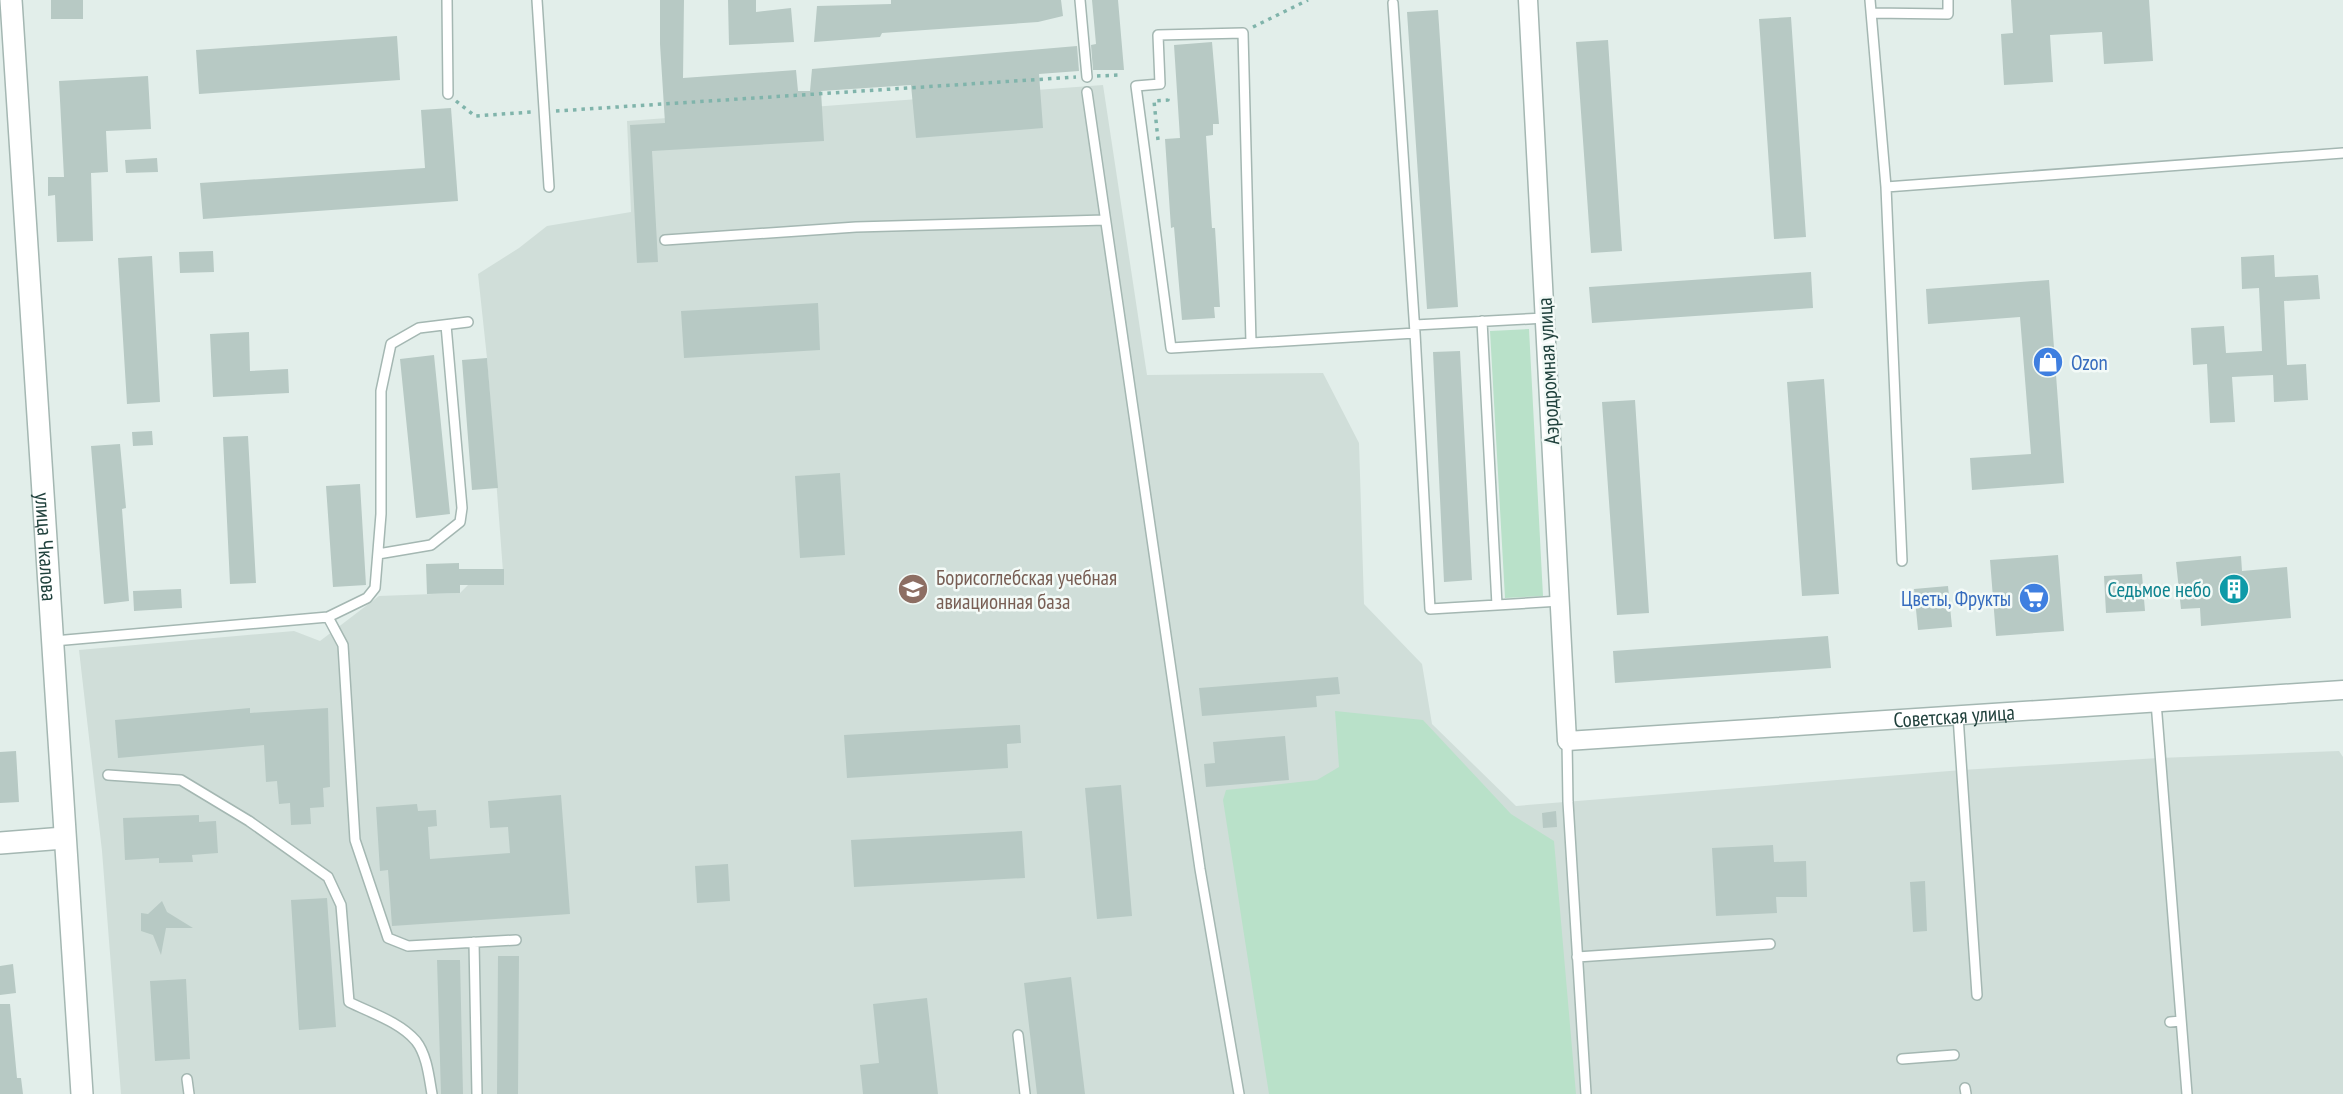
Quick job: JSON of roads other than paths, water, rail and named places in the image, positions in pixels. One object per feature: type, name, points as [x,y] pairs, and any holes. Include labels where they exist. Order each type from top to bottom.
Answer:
[{"type":"street","name":"улица Чкалова","points":[[11,0],[8,72],[52,642],[82,1094]]},
{"type":"street","name":"Аэродромная улица","points":[[1528,0],[1567,741]]},
{"type":"street","name":"Советская улица","points":[[1567,741],[2343,690]]},
{"type":"street","points":[[0,843],[64,838]]},
{"type":"lane","points":[[447,0],[448,94]]},
{"type":"lane","points":[[537,0],[549,187]]},
{"type":"lane","points":[[1080,0],[1087,77]]},
{"type":"lane","points":[[1870,0],[1886,187],[1902,561]]},
{"type":"lane","points":[[1872,13],[1948,14],[1948,0]]},
{"type":"lane","points":[[1393,3],[1430,608],[1560,601]]},
{"type":"lane","points":[[1251,343],[1243,33],[1158,35],[1160,84],[1136,86],[1171,348],[1251,343],[1415,329],[1482,321],[1545,318]]},
{"type":"lane","points":[[1087,92],[1200,869],[1238,1094]]},
{"type":"lane","points":[[1886,187],[2343,153]]},
{"type":"lane","points":[[665,240],[856,227],[1105,220]]},
{"type":"lane","points":[[1482,321],[1497,605]]},
{"type":"lane","points":[[52,642],[328,617],[367,598],[375,588],[381,514],[382,391],[391,344],[419,328],[468,322]]},
{"type":"lane","points":[[378,554],[431,545],[460,522],[462,508],[446,325]]},
{"type":"lane","points":[[328,617],[343,645],[355,840],[388,938],[408,946],[516,940]]},
{"type":"lane","points":[[2155,702],[2187,1094]]},
{"type":"lane","points":[[1958,716],[1977,995]]},
{"type":"lane","points":[[1567,741],[1568,802],[1586,1094]]},
{"type":"lane","points":[[108,775],[181,780],[249,821],[328,877],[341,905],[349,1002],[397,1026],[416,1042],[427,1063],[432,1094]]},
{"type":"lane","points":[[474,942],[477,1094]]},
{"type":"lane","points":[[1577,957],[1770,944]]},
{"type":"lane","points":[[2170,1022],[2181,1021]]},
{"type":"lane","points":[[1018,1035],[1025,1094]]},
{"type":"lane","points":[[1902,1059],[1955,1055]]},
{"type":"lane","points":[[187,1079],[189,1094]]},
{"type":"place","name":"Ozon","points":[[2048,362]]},
{"type":"place","name":"Борисоглебская учебная авиационная база","points":[[913,589]]},
{"type":"place","name":"Седьмое небо","points":[[2234,589]]},
{"type":"place","name":"Цветы, Фрукты","points":[[2034,598]]}]
